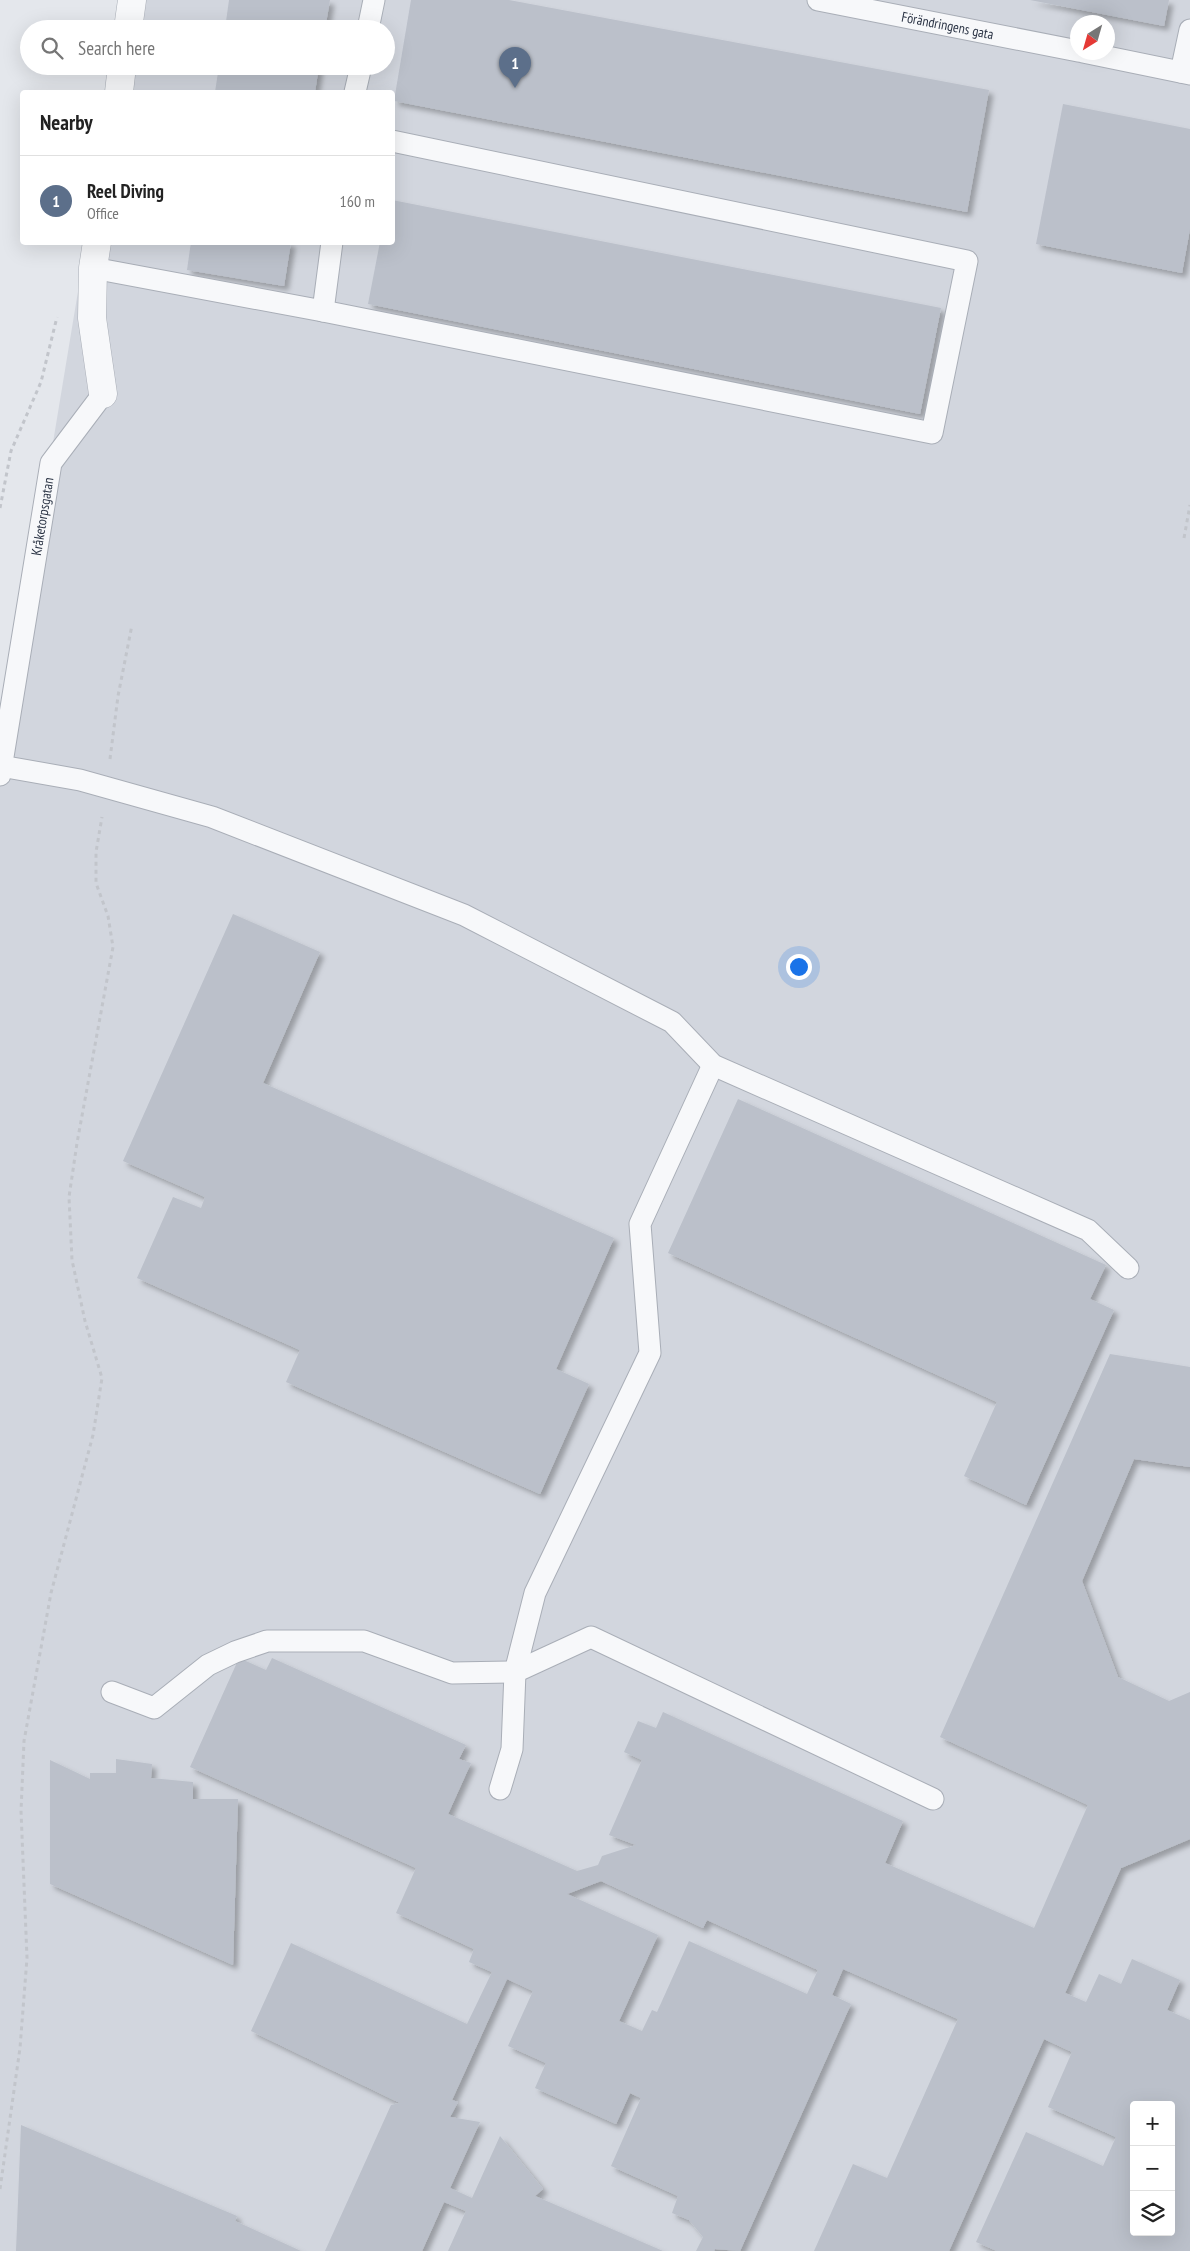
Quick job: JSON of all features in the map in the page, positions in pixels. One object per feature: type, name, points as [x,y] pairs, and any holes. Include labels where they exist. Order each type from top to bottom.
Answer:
[{"type":"street","points":[[129,20],[132,0]]},
{"type":"street","points":[[119,90],[121,75]]},
{"type":"street","name":"Kråketorpsgatan","points":[[95,255],[92,318],[103,394]]},
{"type":"lane","points":[[370,20],[374,0]]},
{"type":"lane","name":"Förändringens gata","points":[[818,0],[1070,50]]},
{"type":"lane","points":[[1115,59],[1186,73],[1190,30]]},
{"type":"lane","points":[[356,90],[359,75]]},
{"type":"lane","points":[[95,255],[323,311],[932,433],[967,262],[395,142]]},
{"type":"lane","points":[[323,311],[332,245]]},
{"type":"lane","name":"Kråketorpsgatan","points":[[1,770],[51,463],[103,394]]},
{"type":"lane","points":[[1,770],[80,780],[212,817],[464,914],[672,1022],[713,1066],[1088,1230],[1128,1268]]},
{"type":"lane","points":[[500,1789],[512,1749],[515,1672],[535,1593],[650,1353],[640,1224],[713,1066]]},
{"type":"lane","points":[[112,1692],[154,1708],[208,1665],[235,1652],[267,1641],[364,1641],[452,1672],[515,1672],[591,1637],[933,1799]]},
{"type":"path","points":[[0,508],[11,451],[41,382],[57,315]]},
{"type":"path","points":[[1184,538],[1190,505]]},
{"type":"path","points":[[0,2189],[20,2048],[27,1958],[22,1811],[24,1741],[51,1593],[93,1435],[102,1378],[85,1321],[72,1260],[69,1197],[113,947],[108,916],[96,883],[96,852],[118,696],[132,625]]},
{"type":"shaded area","points":[[123,0],[1190,0],[1190,2251],[0,2251],[0,763],[86,245],[395,245],[395,90],[111,90],[113,75],[395,75],[395,20],[120,20]]},
{"type":"building","points":[[229,0],[330,0],[327,20],[226,20]]},
{"type":"building","points":[[411,0],[509,0],[989,90],[967,212],[395,101]]},
{"type":"building","points":[[1030,0],[1169,0],[1164,26]]},
{"type":"building","points":[[218,75],[318,75],[315,90],[215,90]]},
{"type":"building","points":[[1063,104],[1190,129],[1190,229],[1182,273],[1036,244]]},
{"type":"building","points":[[395,201],[941,308],[920,414],[368,304],[379,245],[395,245]]},
{"type":"building","points":[[191,245],[291,245],[284,286],[187,270]]},
{"type":"building","points":[[233,914],[320,952],[263,1083],[614,1238],[556,1369],[589,1384],[540,1494],[286,1382],[300,1350],[137,1278],[173,1197],[201,1208],[205,1197],[123,1161]]},
{"type":"building","points":[[738,1099],[1106,1265],[1090,1299],[1114,1310],[1026,1505],[964,1476],[997,1402],[668,1253]]},
{"type":"building","points":[[1110,1354],[1190,1367],[1190,1467],[1134,1459],[1082,1581],[1118,1677],[1169,1701],[1190,1692],[1190,1839],[1121,1868],[1065,1993],[1086,2002],[1099,1974],[1121,1984],[1132,1959],[1180,1980],[1167,2010],[1190,2020],[1190,2251],[997,2251],[976,2242],[1026,2132],[1103,2166],[1116,2137],[1048,2107],[1072,2052],[1044,2039],[949,2251],[814,2251],[853,2164],[887,2178],[958,2019],[843,1969],[832,1995],[851,2004],[740,2251],[715,2249],[714,2251],[696,2251],[703,2237],[689,2220],[672,2213],[678,2196],[611,2166],[641,2098],[630,2093],[616,2124],[535,2088],[546,2063],[508,2046],[533,1991],[507,1979],[452,2100],[458,2102],[450,2117],[480,2122],[450,2188],[472,2198],[500,2136],[543,2189],[535,2196],[663,2251],[448,2251],[466,2211],[444,2202],[422,2251],[325,2251],[391,2105],[400,2103],[251,2031],[291,1943],[467,2024],[492,1972],[469,1962],[474,1949],[396,1913],[416,1868],[190,1767],[239,1658],[266,1670],[272,1658],[466,1745],[459,1759],[471,1763],[448,1814],[577,1871],[598,1865],[602,1856],[636,1845],[609,1835],[642,1760],[624,1752],[638,1721],[656,1728],[663,1712],[903,1821],[885,1863],[1034,1928],[1088,1805],[940,1737]],"holes":[[[601,1881],[703,1928],[707,1920],[818,1970],[807,1994],[689,1941],[657,2012],[652,2010],[642,2031],[619,2021],[658,1935],[567,1894]]]},
{"type":"building","points":[[116,1759],[152,1764],[151,1778],[193,1782],[193,1799],[238,1799],[233,1965],[50,1884],[50,1760],[90,1779],[90,1773],[116,1773]]},
{"type":"building","points":[[21,2125],[237,2216],[235,2221],[301,2251],[16,2251]]},
{"type":"place","name":"Reel Diving","points":[[515,88]]}]
